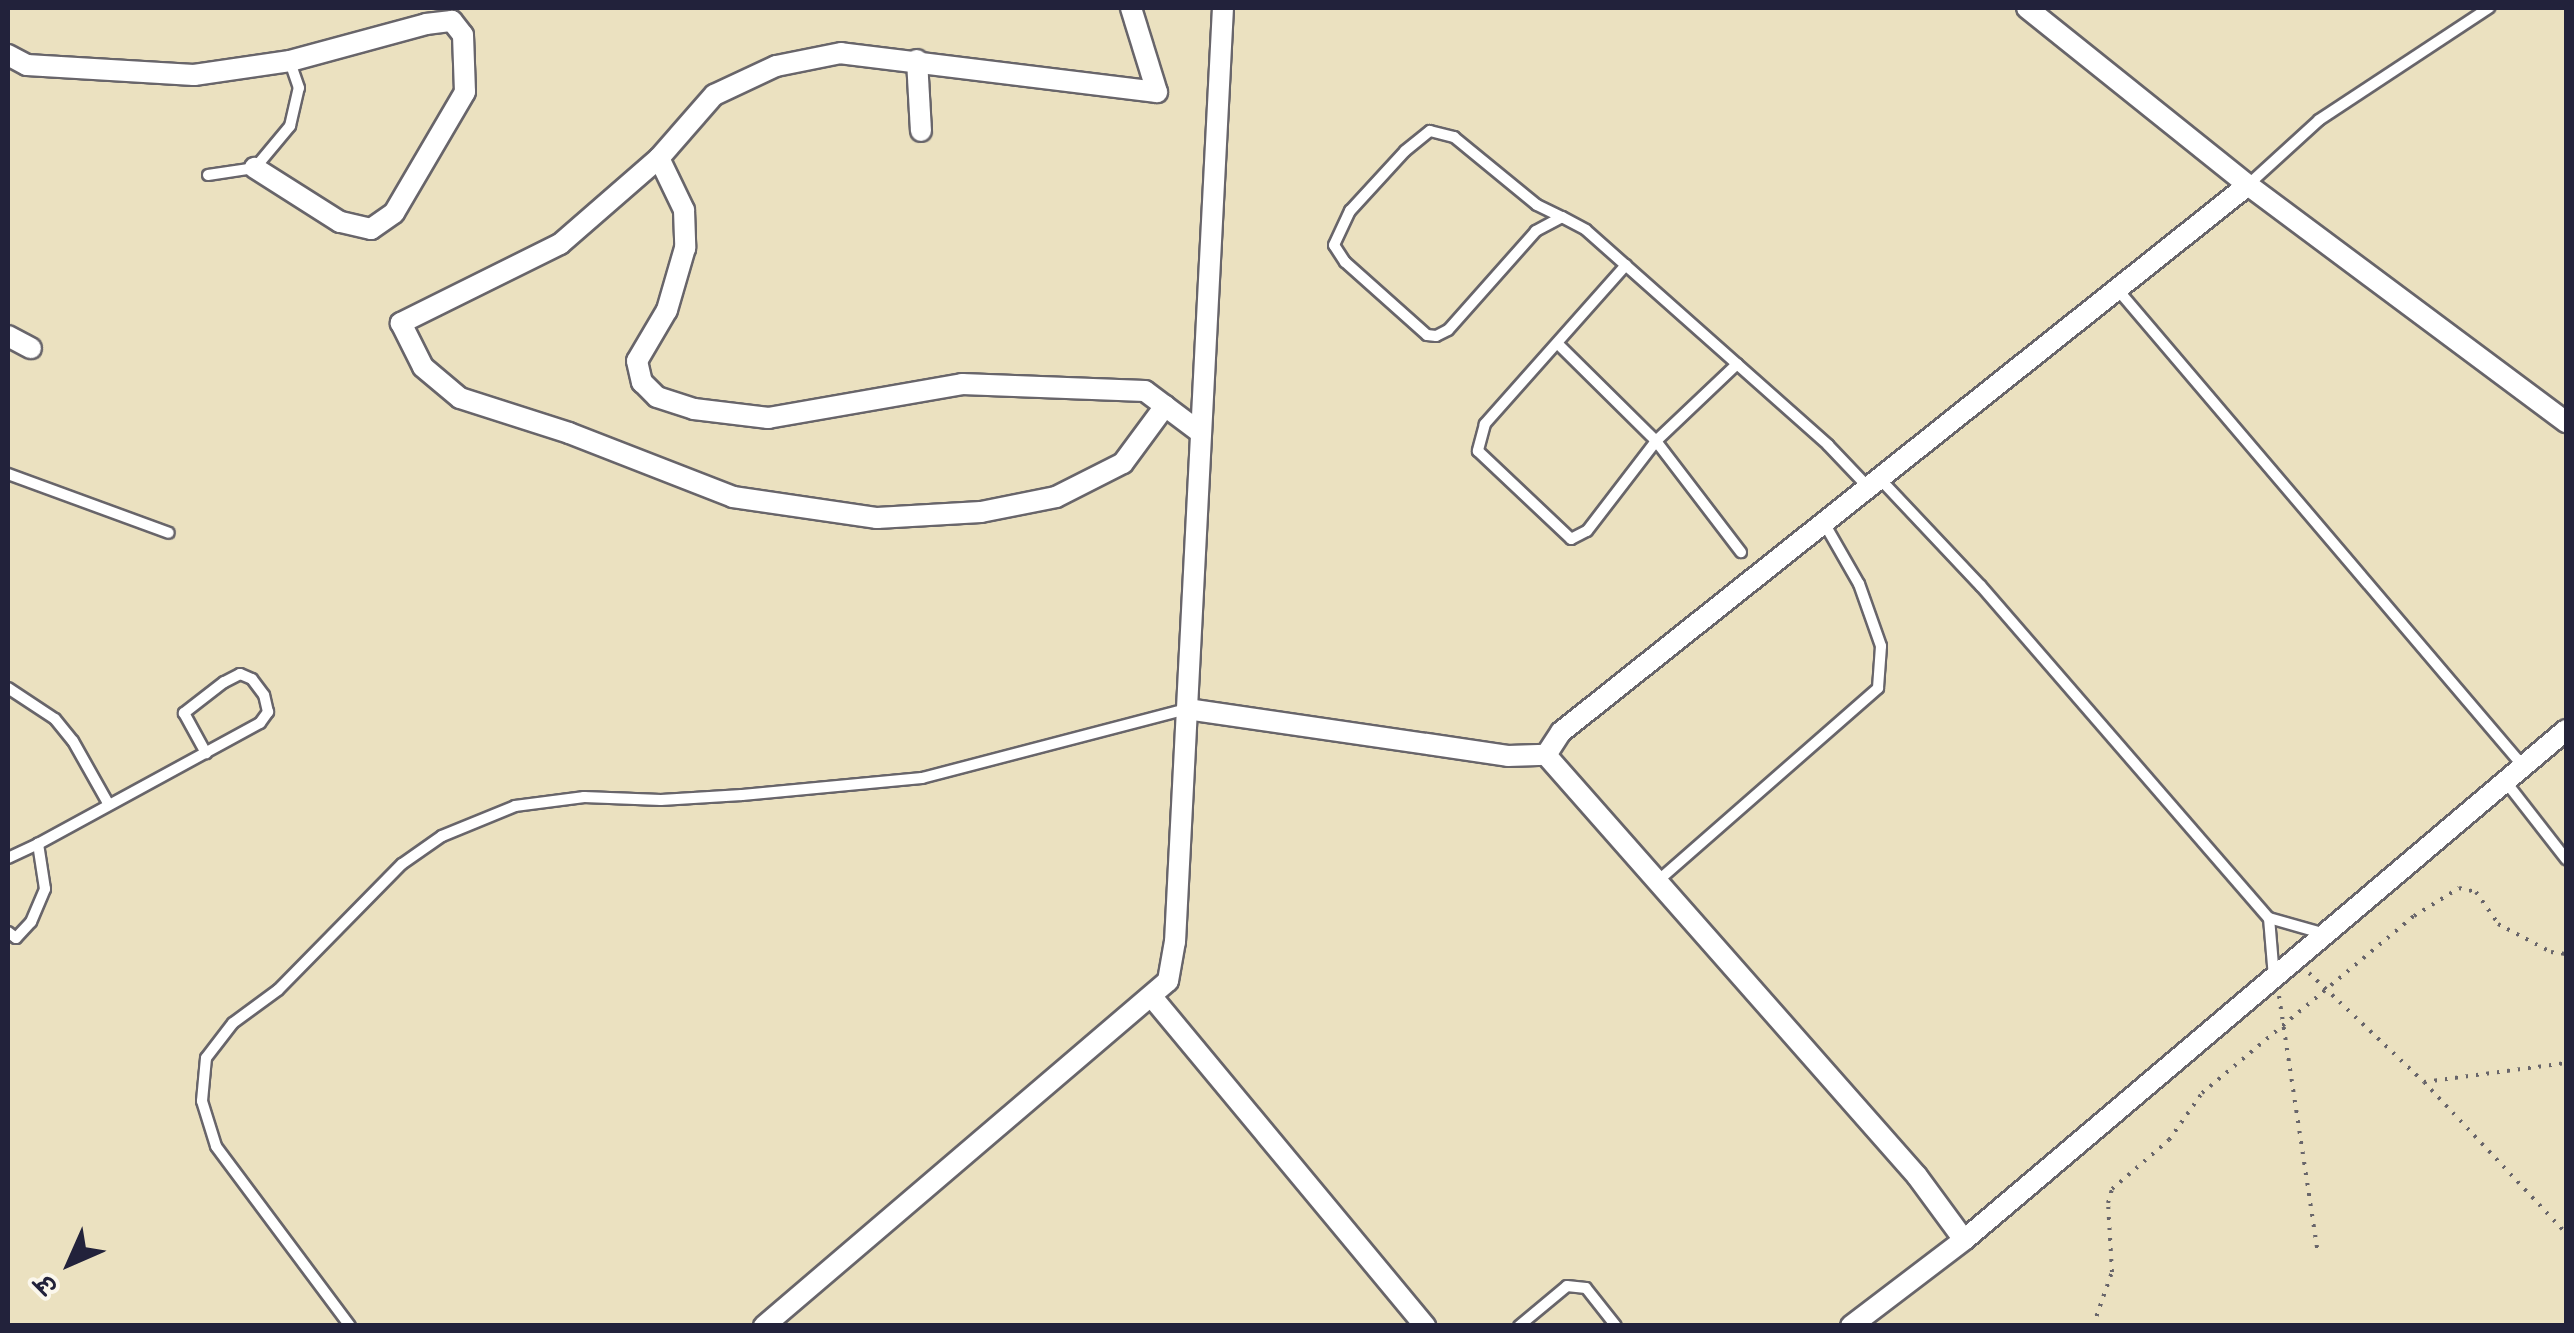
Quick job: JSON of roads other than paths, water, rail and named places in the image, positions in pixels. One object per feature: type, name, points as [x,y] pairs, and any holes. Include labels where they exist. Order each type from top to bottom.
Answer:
[{"type":"street","points":[[1130,8],[1156,92],[841,53],[776,66],[714,95],[660,158],[560,244],[401,323],[423,368],[460,398],[569,433],[732,498],[877,518],[981,512],[1056,497],[1124,463],[1166,406]]},
{"type":"street","points":[[764,1326],[1168,982],[1175,942],[1223,8]]},
{"type":"street","points":[[2028,8],[2248,185],[2566,422]]},
{"type":"street","points":[[8,55],[28,65],[194,75],[290,60],[452,21],[463,35],[465,92],[394,213],[371,230],[340,222],[255,168]]},
{"type":"street","points":[[917,60],[921,130]]},
{"type":"street","points":[[660,158],[684,210],[686,248],[667,310],[637,360],[642,382],[657,397],[694,410],[768,418],[962,384],[1145,392],[1201,433]]},
{"type":"street","points":[[1546,755],[1561,732],[2248,185]]},
{"type":"street","points":[[8,336],[32,348]]},
{"type":"street","points":[[1187,708],[1508,756],[1546,755],[1660,879],[1917,1176],[1964,1240]]},
{"type":"street","points":[[1851,1326],[1964,1240],[2566,730]]},
{"type":"street","points":[[1152,998],[1425,1326]]},
{"type":"lane","points":[[2248,185],[2319,120],[2489,8]]},
{"type":"lane","points":[[208,175],[255,168],[290,126],[298,88],[290,60]]},
{"type":"lane","points":[[1562,217],[1536,231],[1448,330],[1436,336],[1427,335],[1346,262],[1334,245],[1350,212],[1405,151],[1430,132],[1454,137],[1537,205],[1562,217],[1586,230],[1874,483],[1981,586],[2269,918],[2325,934]]},
{"type":"lane","points":[[1626,265],[1485,424],[1478,451],[1570,539],[1586,531],[1656,441],[1737,364]]},
{"type":"lane","points":[[2117,289],[2523,766]]},
{"type":"lane","points":[[1558,344],[1656,441],[1741,552]]},
{"type":"lane","points":[[8,474],[169,532]]},
{"type":"lane","points":[[1660,879],[1878,688],[1880,646],[1859,584],[1824,522]]},
{"type":"lane","points":[[8,858],[38,844],[260,724],[268,712],[264,695],[252,680],[240,674],[184,713],[206,753]]},
{"type":"lane","points":[[8,688],[55,720],[73,741],[109,805]]},
{"type":"lane","points":[[350,1326],[216,1146],[202,1101],[206,1058],[233,1023],[278,990],[402,864],[442,836],[515,806],[584,797],[661,800],[742,795],[922,778],[1187,708]]},
{"type":"lane","points":[[2505,782],[2566,860]]},
{"type":"lane","points":[[8,932],[16,938],[32,922],[45,888],[38,844]]},
{"type":"lane","points":[[2269,918],[2274,977]]},
{"type":"lane","points":[[1518,1326],[1566,1286],[1586,1288],[1616,1326]]}]
